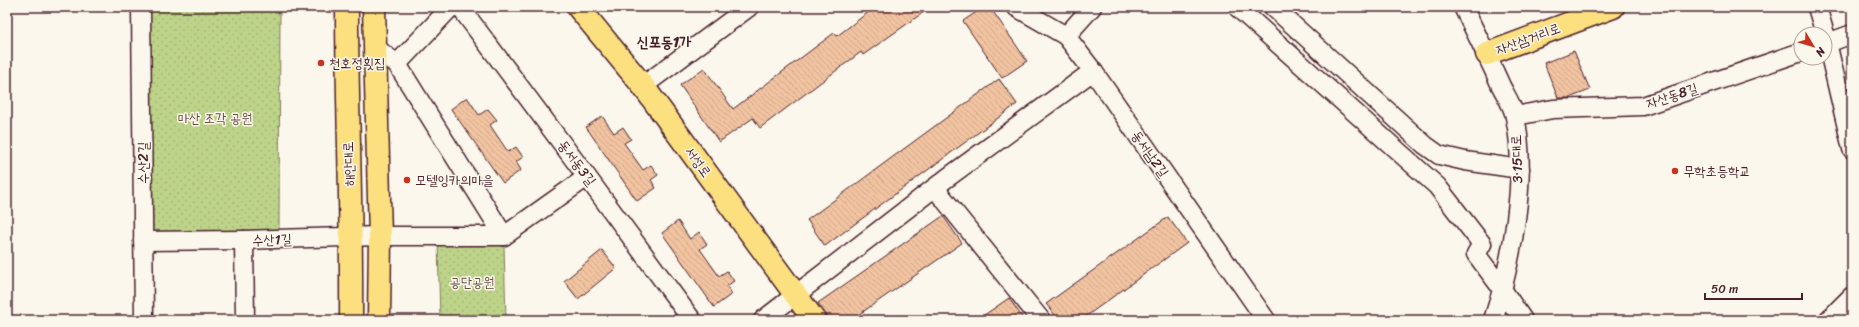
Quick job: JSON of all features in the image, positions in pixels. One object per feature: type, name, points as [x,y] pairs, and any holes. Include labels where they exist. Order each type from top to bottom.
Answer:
[{"type":"main road","name":"해안대로","points":[[347,7],[348,164],[352,237],[351,320]]},
{"type":"main road","name":"해안대로","points":[[374,7],[380,236],[379,320]]},
{"type":"main road","name":"서성로","points":[[578,7],[643,86],[814,320]]},
{"type":"main road","name":"자산삼거리로","points":[[1487,54],[1613,7]]},
{"type":"street","name":"수산2길","points":[[141,7],[144,320]]},
{"type":"street","points":[[397,64],[451,7]]},
{"type":"street","name":"동서동3길","points":[[460,7],[692,320]]},
{"type":"street","points":[[643,86],[749,7]]},
{"type":"street","name":"동서남2길","points":[[1016,7],[1066,36],[1093,71],[1266,320]]},
{"type":"street","points":[[1237,7],[1437,186],[1482,244],[1476,254],[1502,293],[1523,320]]},
{"type":"street","points":[[1273,7],[1424,146],[1439,155],[1465,161],[1520,169]]},
{"type":"street","name":"3·15대로","points":[[1462,7],[1487,54],[1515,116],[1520,169],[1514,228],[1502,293],[1493,320]]},
{"type":"street","points":[[1817,7],[1822,26]]},
{"type":"street","points":[[1066,36],[1084,9]]},
{"type":"street","points":[[1833,38],[1852,34]]},
{"type":"street","points":[[376,48],[397,64],[504,236],[587,177]]},
{"type":"street","name":"자산동8길","points":[[1515,116],[1553,109],[1643,106],[1793,55]]},
{"type":"street","points":[[1832,66],[1852,149]]},
{"type":"street","points":[[763,320],[935,188],[1093,71]]},
{"type":"street","points":[[935,188],[1041,320]]},
{"type":"street","name":"수산1길","points":[[245,320],[244,240],[380,236],[504,236]]},
{"type":"street","points":[[143,241],[244,240]]},
{"type":"street","points":[[1502,293],[1517,320]]},
{"type":"street","points":[[1828,320],[1852,296]]},
{"type":"green space","name":"마산 조각 공원","points":[[150,7],[280,7],[279,229],[149,234]]},
{"type":"green space","name":"공단공원","points":[[438,241],[504,245],[506,320],[440,320]]},
{"type":"building","points":[[875,7],[931,7],[863,55],[861,52],[760,128],[753,118],[719,142],[680,85],[704,68],[733,109],[834,33],[837,36]]},
{"type":"building","points":[[984,7],[990,7],[1027,61],[1002,78],[963,21]]},
{"type":"building","points":[[1574,51],[1590,90],[1569,98],[1558,98],[1544,63]]},
{"type":"building","points":[[999,79],[1017,104],[825,246],[807,220]]},
{"type":"building","points":[[467,97],[479,115],[488,109],[497,120],[490,125],[508,152],[516,147],[523,157],[516,162],[521,170],[503,183],[451,109]]},
{"type":"building","points":[[602,116],[614,133],[623,127],[631,139],[624,143],[643,170],[651,165],[658,175],[651,180],[656,188],[637,201],[586,127]]},
{"type":"building","points":[[943,216],[962,243],[851,320],[830,320],[818,303]]},
{"type":"building","points":[[1168,217],[1187,243],[1081,320],[1059,320],[1046,304]]},
{"type":"building","points":[[678,221],[690,239],[699,232],[707,244],[700,249],[719,276],[727,271],[734,281],[727,286],[732,294],[714,307],[662,233]]},
{"type":"building","points":[[602,250],[616,268],[578,299],[564,281]]},
{"type":"building","points":[[1009,298],[1024,320],[977,320]]},
{"type":"place","name":"천호정횟집","points":[[321,63]]},
{"type":"place","name":"무학초등학교","points":[[1675,171]]},
{"type":"place","name":"모텔잉카의마을","points":[[407,180]]},
{"type":"district","name":"신포동1가","points":[[664,42]]}]
